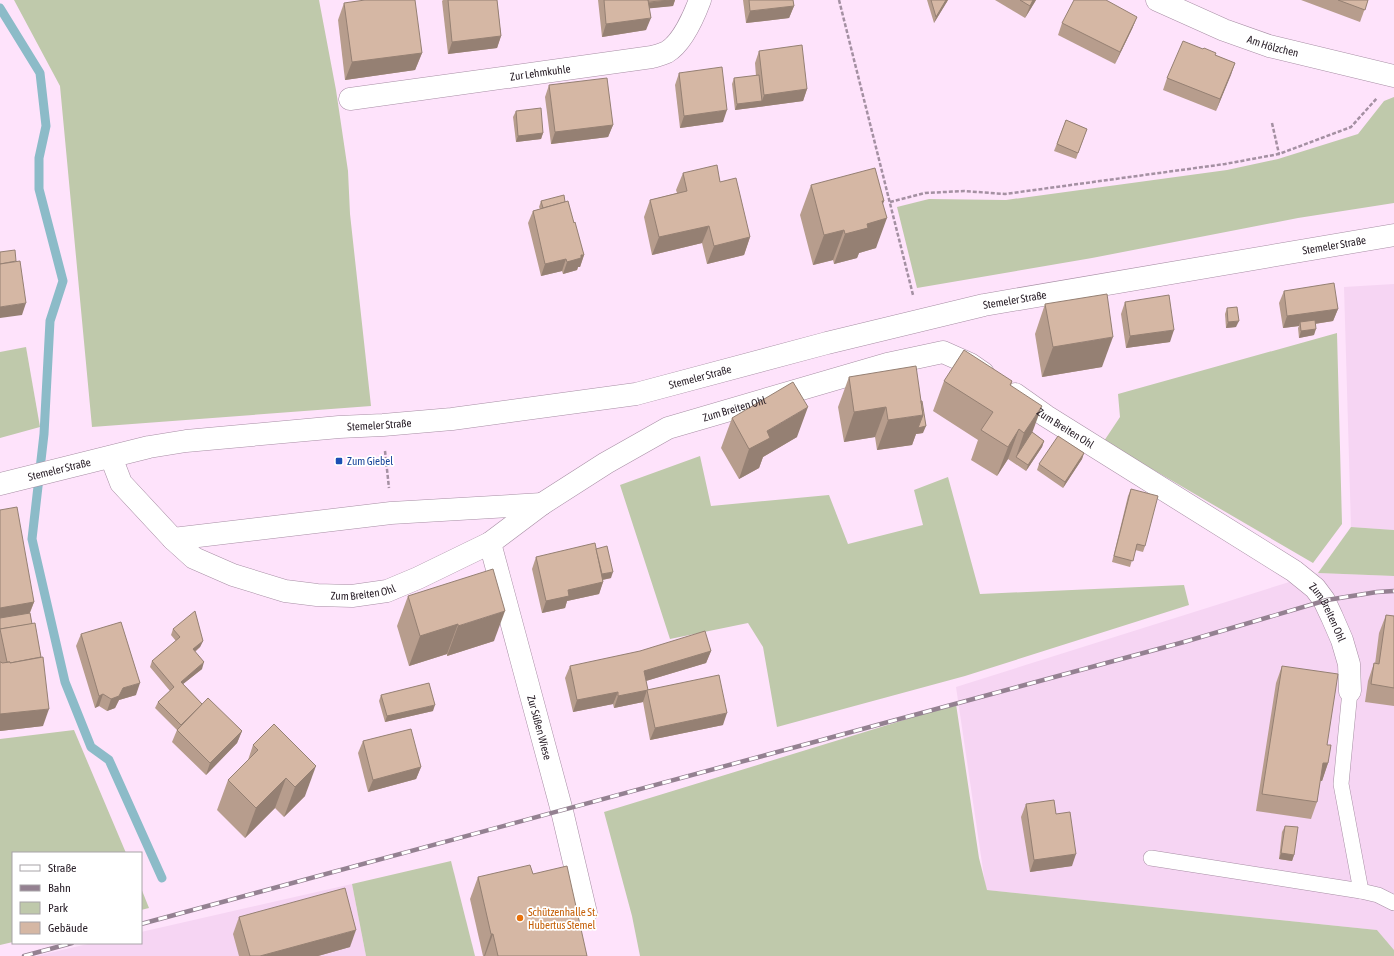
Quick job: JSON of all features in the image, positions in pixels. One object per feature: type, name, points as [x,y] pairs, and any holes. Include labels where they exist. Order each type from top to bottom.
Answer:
[{"type":"street","name":"Zur Lehmkuhle","points":[[350,99],[652,58],[668,51],[683,35],[694,16],[700,0]]},
{"type":"street","name":"Am Hölzchen","points":[[1157,0],[1224,30],[1269,46],[1394,76]]},
{"type":"street","name":"Stemeler Straße","points":[[0,484],[149,447],[339,427],[452,419],[636,394],[827,343],[984,305],[1394,235]]},
{"type":"street","name":"Zum Breiten Ohl","points":[[111,457],[121,483],[173,539],[194,558],[233,575],[285,591],[317,595],[352,596],[387,591],[418,578],[490,543],[542,504],[606,463],[668,428],[887,364],[943,352],[970,364],[1046,416],[1294,571],[1315,588],[1324,600],[1342,640],[1350,664],[1350,691]]},
{"type":"street","name":"Zum Breiten Ohl","points":[[173,539],[391,513],[542,504]]},
{"type":"street","name":"Zur Süßen Wiese","points":[[490,543],[562,811],[586,913]]},
{"type":"lane","points":[[1350,691],[1341,784],[1361,892]]},
{"type":"lane","points":[[1151,858],[1378,895],[1394,903]]},
{"type":"path","points":[[839,0],[920,321]]},
{"type":"path","points":[[890,202],[925,193],[964,191],[1005,194],[1225,164],[1279,154],[1350,127],[1374,102],[1394,76]]},
{"type":"path","points":[[1272,123],[1279,154]]},
{"type":"path","points":[[383,425],[391,513]]},
{"type":"shaded area","points":[[1394,284],[1394,530],[1351,527],[1344,287]]},
{"type":"shaded area","points":[[1318,573],[1394,576],[1394,950],[1377,930],[986,890],[956,687]]},
{"type":"shaded area","points":[[352,884],[366,956],[36,956],[88,944],[142,944],[142,932]]},
{"type":"green space","points":[[14,0],[319,0],[336,90],[348,171],[350,214],[371,406],[92,427],[60,86]]},
{"type":"green space","points":[[1394,97],[1394,203],[1298,218],[1092,258],[917,288],[897,207],[929,199],[1006,200],[1227,170],[1278,159],[1358,134],[1384,101]]},
{"type":"green space","points":[[1337,333],[1342,524],[1313,563],[1104,441],[1120,417],[1118,394]]},
{"type":"green space","points":[[26,347],[40,427],[0,438],[0,352]]},
{"type":"green space","points":[[700,456],[711,506],[829,495],[848,544],[923,525],[914,490],[948,477],[980,594],[1184,585],[1189,605],[965,676],[777,727],[763,647],[748,623],[670,639],[620,485]]},
{"type":"green space","points":[[1351,527],[1394,530],[1394,576],[1318,573]]},
{"type":"green space","points":[[956,704],[979,858],[987,890],[1377,930],[1394,950],[1394,956],[640,956],[632,916],[604,812]]},
{"type":"green space","points":[[74,730],[126,852],[12,852],[12,942],[0,945],[0,739]]},
{"type":"green space","points":[[451,861],[475,956],[366,956],[352,884]]},
{"type":"green space","points":[[142,890],[149,908],[142,910]]},
{"type":"building","points":[[365,0],[415,0],[422,53],[352,62],[344,3]]},
{"type":"building","points":[[448,0],[497,0],[501,36],[452,42]]},
{"type":"building","points":[[604,0],[648,0],[651,18],[606,24]]},
{"type":"building","points":[[648,0],[670,0],[649,2]]},
{"type":"building","points":[[749,0],[793,0],[794,6],[750,11]]},
{"type":"building","points":[[931,0],[946,0],[936,17]]},
{"type":"building","points":[[1020,0],[1033,0],[1030,6]]},
{"type":"building","points":[[1074,0],[1106,0],[1137,17],[1120,52],[1062,23]]},
{"type":"building","points":[[1338,0],[1368,0],[1365,10]]},
{"type":"building","points":[[1183,41],[1216,53],[1215,55],[1235,63],[1220,99],[1167,78]]},
{"type":"building","points":[[802,45],[807,89],[764,95],[759,51]]},
{"type":"building","points":[[722,67],[727,110],[684,116],[679,73]]},
{"type":"building","points":[[759,75],[762,101],[737,104],[734,78]]},
{"type":"building","points":[[607,78],[613,125],[555,132],[549,85]]},
{"type":"building","points":[[541,108],[543,133],[518,136],[516,111]]},
{"type":"building","points":[[1066,120],[1087,129],[1078,153],[1057,144]]},
{"type":"building","points":[[717,165],[720,182],[736,178],[750,237],[714,246],[709,226],[659,237],[650,200],[687,191],[683,173]]},
{"type":"building","points":[[875,168],[887,218],[867,224],[868,228],[845,234],[844,230],[824,235],[811,185]]},
{"type":"building","points":[[564,195],[565,202],[543,208],[541,201]]},
{"type":"building","points":[[568,201],[584,255],[581,255],[581,258],[567,262],[566,259],[545,264],[533,211]]},
{"type":"building","points":[[15,250],[16,261],[0,264],[0,252]]},
{"type":"building","points":[[20,261],[26,303],[0,307],[0,264]]},
{"type":"building","points":[[1334,283],[1338,309],[1287,316],[1284,291]]},
{"type":"building","points":[[1107,294],[1113,337],[1053,347],[1045,304]]},
{"type":"building","points":[[1169,295],[1174,330],[1130,336],[1125,302]]},
{"type":"building","points":[[1237,307],[1239,321],[1228,322],[1227,308]]},
{"type":"building","points":[[1315,320],[1316,329],[1301,331],[1300,322]]},
{"type":"building","points":[[964,350],[1012,381],[1010,385],[1042,406],[1024,433],[1019,429],[1008,447],[981,430],[993,412],[944,381]]},
{"type":"building","points":[[916,366],[923,415],[888,420],[886,407],[854,412],[849,377]]},
{"type":"building","points":[[793,382],[808,407],[767,431],[770,438],[749,449],[732,418]]},
{"type":"building","points":[[921,401],[926,426],[918,428],[923,415]]},
{"type":"building","points":[[1032,432],[1044,441],[1028,465],[1016,457]]},
{"type":"building","points":[[1058,436],[1084,453],[1065,482],[1039,464]]},
{"type":"building","points":[[1131,489],[1158,496],[1145,546],[1137,544],[1133,561],[1114,556]]},
{"type":"building","points":[[17,507],[34,602],[0,608],[0,510]]},
{"type":"building","points":[[595,543],[603,582],[568,590],[569,596],[546,601],[536,557]]},
{"type":"building","points":[[607,546],[613,572],[602,574],[596,549]]},
{"type":"building","points":[[493,569],[505,611],[420,636],[408,596]]},
{"type":"building","points":[[195,611],[203,641],[193,649],[204,662],[181,682],[202,704],[181,725],[158,702],[174,687],[152,661],[180,637],[173,629]]},
{"type":"building","points":[[30,613],[32,624],[0,629],[0,618]]},
{"type":"building","points":[[1386,615],[1394,616],[1394,688],[1371,684],[1374,663],[1379,664]]},
{"type":"building","points":[[121,622],[140,683],[123,688],[119,696],[111,699],[103,694],[99,696],[81,634]]},
{"type":"building","points":[[35,623],[41,657],[10,663],[7,662],[0,629]]},
{"type":"building","points":[[705,631],[711,651],[644,671],[648,690],[618,696],[618,692],[577,700],[570,666],[640,651]]},
{"type":"building","points":[[43,657],[49,709],[0,714],[0,662],[10,663]]},
{"type":"building","points":[[1282,666],[1338,674],[1327,745],[1331,745],[1328,763],[1323,763],[1317,802],[1262,794]]},
{"type":"building","points":[[719,675],[727,713],[655,728],[647,690]]},
{"type":"building","points":[[429,683],[435,705],[387,716],[381,695]]},
{"type":"building","points":[[208,698],[242,731],[210,763],[177,730]]},
{"type":"building","points":[[274,724],[316,766],[295,787],[286,778],[256,808],[228,780],[258,750],[253,745]]},
{"type":"building","points":[[411,729],[421,767],[373,780],[363,741]]},
{"type":"building","points":[[1054,800],[1056,814],[1070,812],[1076,854],[1034,860],[1026,804]]},
{"type":"building","points":[[1285,826],[1298,827],[1294,855],[1281,853]]},
{"type":"building","name":"Schützenhalle St. Hubertus Stemel","points":[[530,865],[533,874],[567,866],[587,956],[498,956],[493,934],[491,934],[478,877]]},
{"type":"building","points":[[345,888],[356,930],[260,956],[250,956],[239,917]]},
{"type":"waterway","points":[[0,8],[40,73],[46,126],[39,158],[39,189],[63,281],[50,321],[44,434],[32,539],[65,682],[91,747],[109,760],[162,878]]},
{"type":"railway","points":[[142,924],[1184,642],[1327,600],[1377,592],[1394,591]]},
{"type":"railway","points":[[24,956],[68,944]]},
{"type":"place","name":"Zum Giebel","points":[[339,461]]},
{"type":"place","name":"Schützenhalle St. Hubertus Stemel","points":[[520,918]]}]
